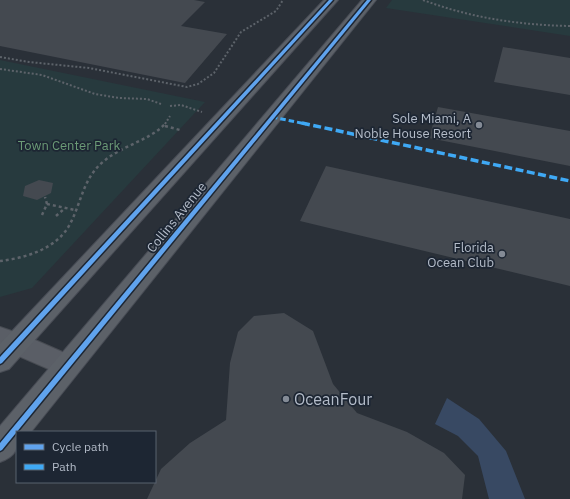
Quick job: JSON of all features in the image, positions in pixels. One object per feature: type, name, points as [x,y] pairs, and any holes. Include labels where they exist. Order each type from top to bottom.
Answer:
[{"type":"main road","points":[[0,361],[8,340],[331,0]]},
{"type":"main road","name":"Collins Avenue","points":[[0,448],[369,0]]},
{"type":"street","points":[[8,340],[67,366]]},
{"type":"path","points":[[0,56],[29,62],[89,68],[123,76],[187,87],[198,84],[214,73],[240,32],[276,11],[283,0]]},
{"type":"path","points":[[423,0],[449,9],[487,18],[533,25],[570,26]]},
{"type":"path","points":[[0,69],[42,76],[95,94],[119,98],[147,99],[161,104]]},
{"type":"path","points":[[170,106],[182,105],[206,113]]},
{"type":"path","points":[[0,261],[21,258],[42,250],[70,225],[74,210],[88,179],[104,161],[118,150],[152,135],[165,126],[170,116]]},
{"type":"path","points":[[165,126],[180,130]]},
{"type":"path","points":[[42,215],[47,204],[45,197]]},
{"type":"path","points":[[47,204],[74,210]]},
{"type":"path","points":[[56,216],[64,208]]},
{"type":"green space","points":[[392,0],[570,0],[570,36],[386,8]]},
{"type":"green space","name":"Town Center Park","points":[[0,60],[205,102],[32,288],[0,297]]},
{"type":"water","points":[[447,398],[479,419],[506,451],[525,499],[489,499],[478,456],[458,436],[435,424]]},
{"type":"building","points":[[0,0],[194,0],[205,2],[181,26],[227,34],[185,83],[0,46]]},
{"type":"building","points":[[503,47],[570,58],[570,95],[494,82]]},
{"type":"building","points":[[438,107],[570,131],[570,166],[429,138]]},
{"type":"building","name":"Florida Ocean Club","points":[[326,166],[570,219],[570,286],[300,221]]},
{"type":"building","points":[[39,180],[53,183],[51,193],[37,200],[23,196],[25,186]]},
{"type":"building","name":"OceanFour","points":[[284,313],[313,331],[333,384],[357,413],[407,432],[444,453],[465,475],[462,499],[147,499],[154,483],[156,483],[161,469],[190,443],[226,420],[230,363],[238,332],[254,316]]},
{"type":"marked path","points":[[272,117],[570,181]]},
{"type":"cycle path","points":[[0,361],[331,0]]},
{"type":"cycle path","points":[[0,448],[369,0]]},
{"type":"place","name":"Sole Miami, A Noble House Resort","points":[[479,125]]},
{"type":"place","name":"Florida Ocean Club","points":[[502,254]]},
{"type":"place","name":"OceanFour","points":[[286,399]]}]
